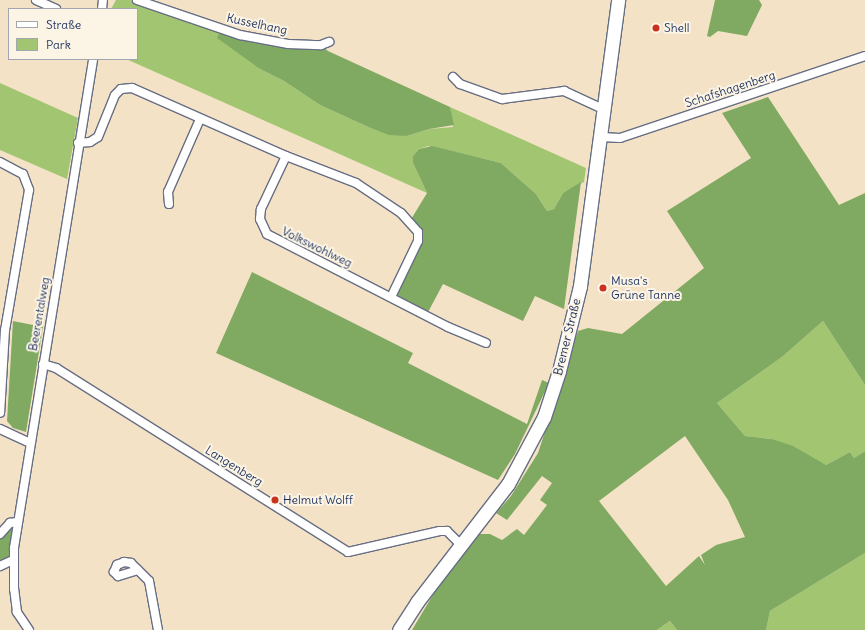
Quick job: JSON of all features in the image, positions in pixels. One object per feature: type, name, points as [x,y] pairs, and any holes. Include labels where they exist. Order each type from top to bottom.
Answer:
[{"type":"main road","name":"Bremer Straße","points":[[399,630],[417,602],[462,546],[513,478],[544,418],[559,371],[580,286],[618,0]]},
{"type":"street","points":[[36,0],[54,8]]},
{"type":"street","name":"Kusselhang","points":[[137,0],[240,35],[288,44],[321,46],[329,42]]},
{"type":"street","name":"Schafshagenberg","points":[[601,137],[620,138],[865,56]]},
{"type":"street","name":"Beerentalweg","points":[[29,630],[18,612],[13,560],[30,443],[93,60]]},
{"type":"street","points":[[453,77],[460,84],[502,99],[564,92],[604,110]]},
{"type":"street","points":[[78,143],[90,142],[98,137],[115,95],[124,88],[135,88],[200,119],[365,188],[402,213],[418,232],[418,241],[391,297]]},
{"type":"street","points":[[169,204],[168,192],[200,119]]},
{"type":"street","name":"Volkswohlweg","points":[[286,156],[261,209],[260,219],[265,231],[277,241],[391,297],[455,331],[486,343]]},
{"type":"street","points":[[0,162],[23,174],[29,190],[6,323],[0,413]]},
{"type":"street","name":"Langenberg","points":[[43,364],[56,368],[348,552],[440,531],[447,531],[462,546]]},
{"type":"street","points":[[0,429],[30,443]]},
{"type":"street","points":[[0,534],[10,523],[18,522]]},
{"type":"street","points":[[0,566],[13,560]]},
{"type":"street","points":[[138,570],[149,581],[158,630]]},
{"type":"green space","points":[[116,0],[137,0],[221,29],[260,69],[284,81],[320,105],[366,126],[407,136],[429,129],[453,127],[450,107],[586,168],[584,182],[563,193],[554,209],[547,211],[536,194],[501,163],[428,146],[419,149],[413,156],[413,163],[427,193],[128,60],[138,60],[138,8],[112,8]]},
{"type":"green space","points":[[715,0],[759,0],[762,5],[747,36],[718,31],[710,37],[707,36]]},
{"type":"green space","points":[[221,29],[321,45],[328,51],[450,107],[454,125],[429,129],[407,136],[389,135],[366,126],[320,105],[284,81],[260,69],[217,38]]},
{"type":"green space","points":[[0,83],[78,118],[67,179],[0,150]]},
{"type":"green space","points":[[768,97],[839,205],[865,193],[865,385],[823,321],[782,357],[717,403],[745,436],[772,439],[793,446],[826,465],[850,452],[854,458],[865,451],[865,553],[770,611],[766,630],[677,630],[670,621],[657,630],[412,630],[440,583],[479,534],[490,534],[502,540],[517,529],[524,535],[547,505],[540,500],[552,483],[542,476],[507,520],[496,513],[511,496],[538,453],[578,331],[588,328],[622,334],[704,268],[667,211],[751,158],[722,113]],"holes":[[[685,436],[728,500],[745,537],[716,545],[701,555],[705,565],[699,556],[666,586],[599,501]]]},
{"type":"green space","points":[[432,146],[501,163],[536,194],[547,211],[554,209],[563,193],[581,182],[564,309],[535,296],[523,321],[443,284],[426,316],[391,297],[418,241],[410,221],[427,193],[413,163],[413,156],[419,149]]},
{"type":"green space","points":[[252,272],[413,353],[408,363],[527,424],[542,380],[549,383],[515,454],[498,480],[216,353]]},
{"type":"green space","points":[[13,321],[43,327],[26,432],[13,428],[7,421]]},
{"type":"green space","points":[[823,321],[865,385],[865,451],[854,458],[850,452],[826,465],[772,439],[745,436],[717,403],[782,357]]},
{"type":"green space","points":[[6,526],[13,530],[13,560],[0,566],[0,534]]},
{"type":"green space","points":[[865,553],[865,630],[766,630],[770,611]]},
{"type":"green space","points":[[670,621],[677,630],[657,630]]},
{"type":"place","name":"Shell","points":[[656,28]]},
{"type":"place","name":"Musa's Grüne Tanne","points":[[603,288]]},
{"type":"place","name":"Helmut Wolff","points":[[275,500]]}]
